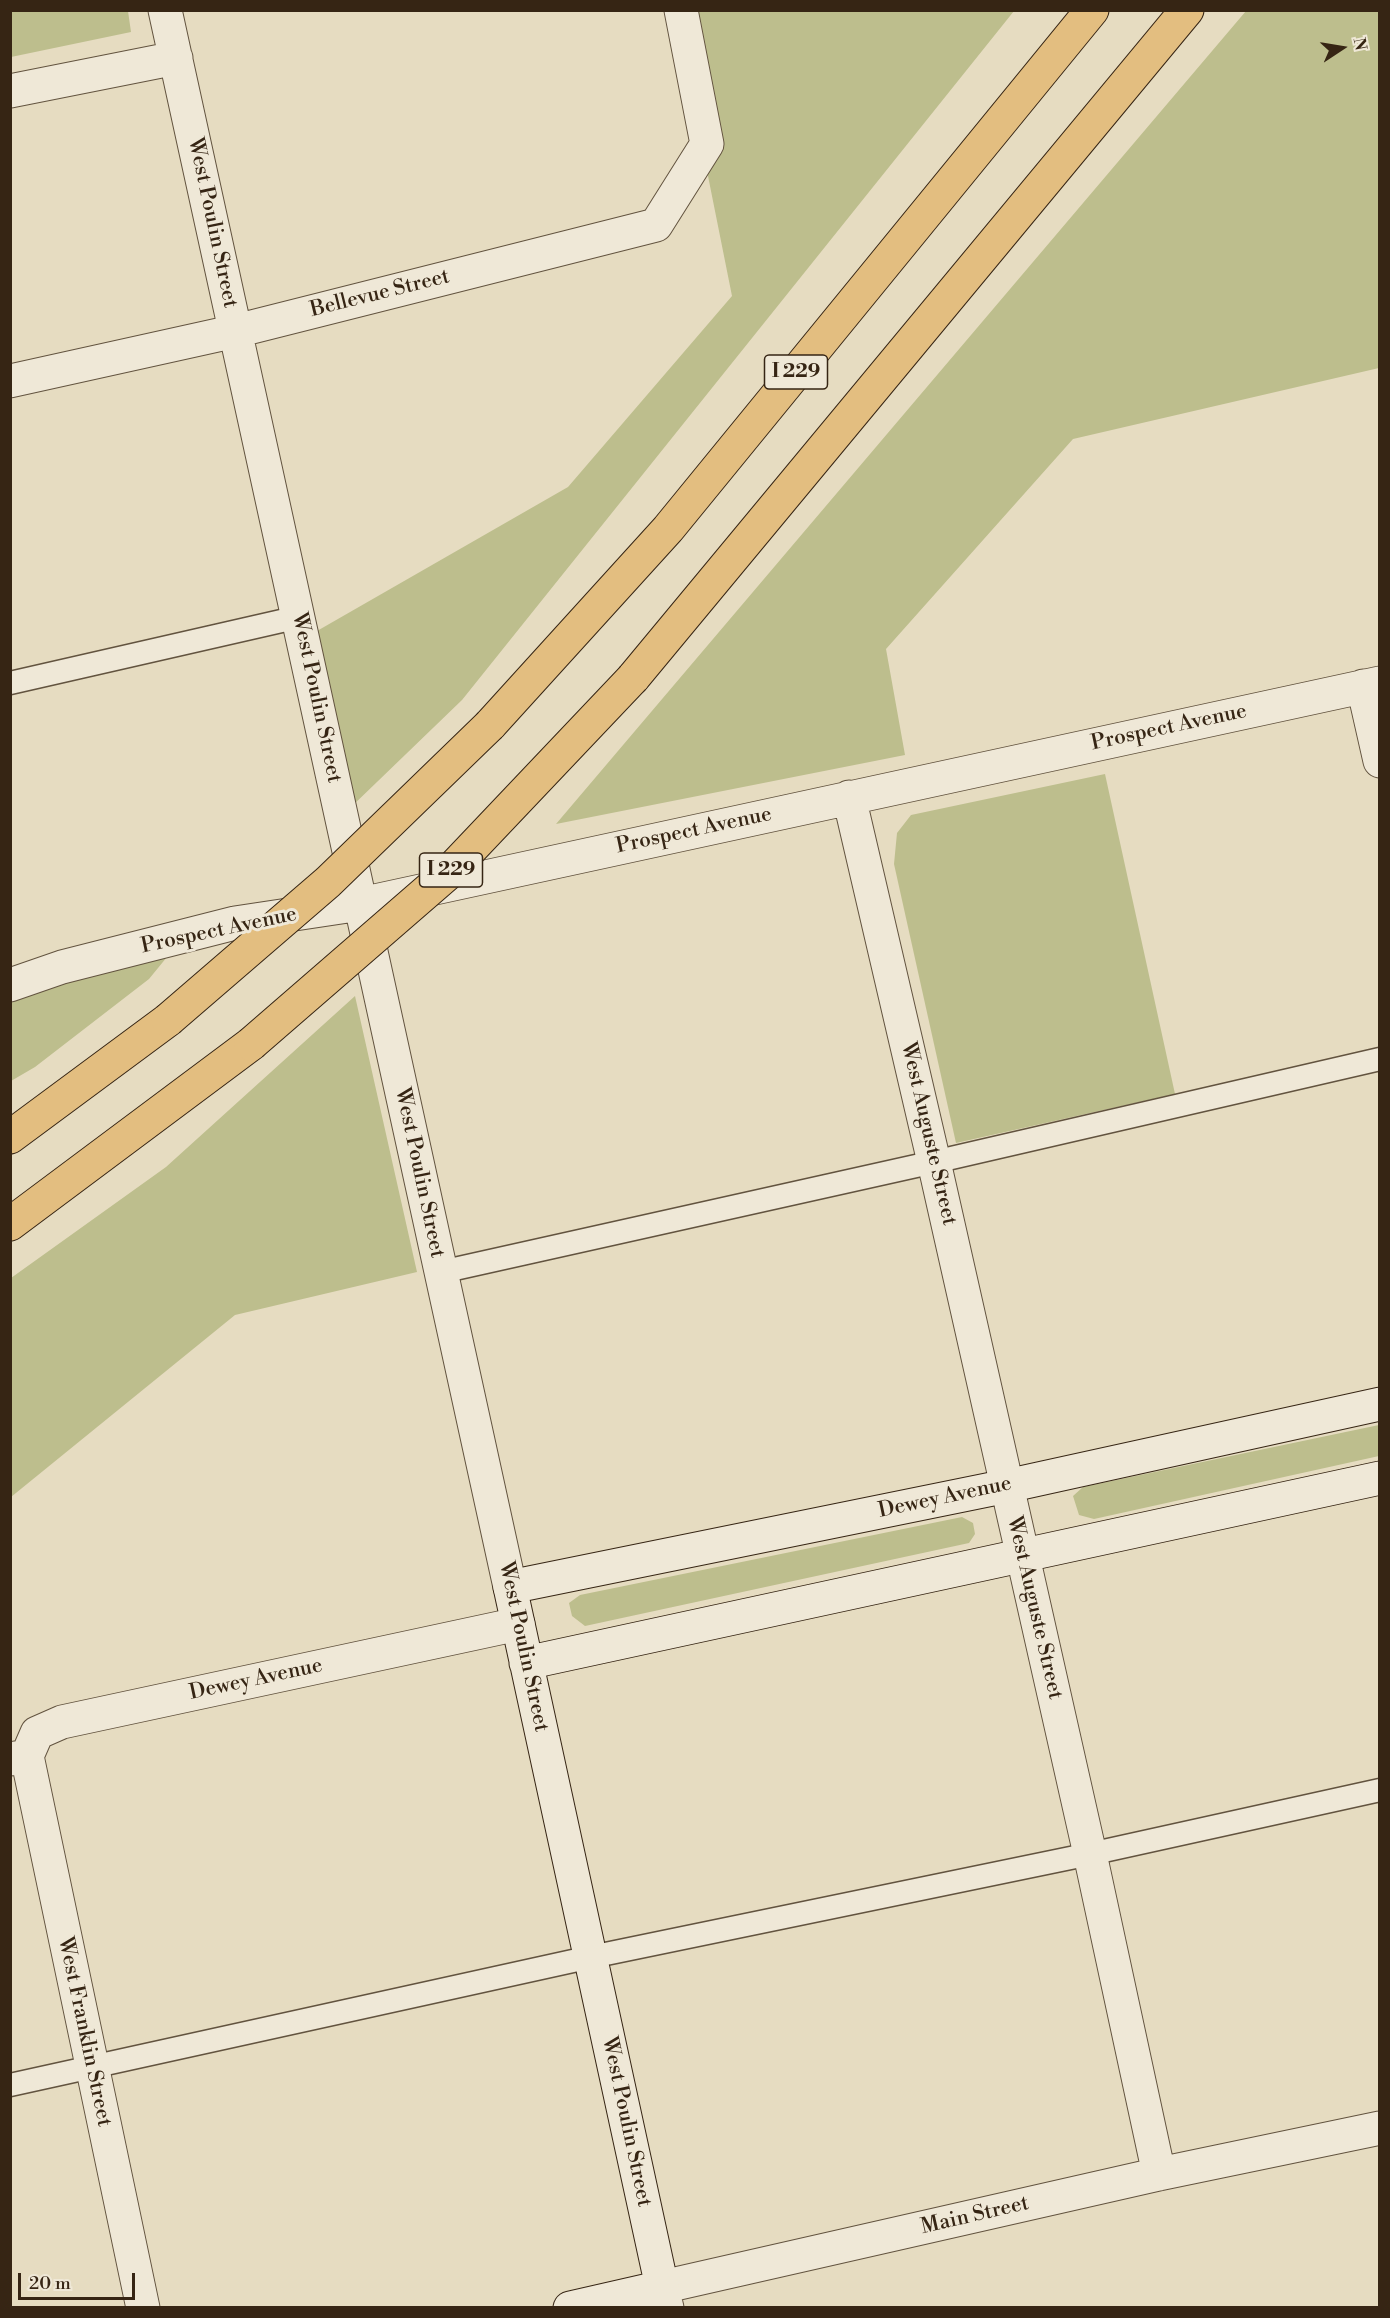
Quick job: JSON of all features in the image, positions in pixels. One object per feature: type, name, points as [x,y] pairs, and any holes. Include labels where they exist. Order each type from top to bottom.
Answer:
[{"type":"highway","name":"I 229","points":[[10,1137],[168,1020],[328,882],[490,725],[668,529],[1092,10]]},
{"type":"highway","name":"I 229","points":[[10,1224],[251,1044],[447,874],[633,678],[1187,10]]},
{"type":"street","name":"West Poulin Street","points":[[165,10],[664,2297]]},
{"type":"street","name":"Bellevue Street","points":[[10,381],[236,331],[656,225],[708,144],[681,10]]},
{"type":"street","points":[[10,91],[176,58]]},
{"type":"street","points":[[1371,684],[1380,761]]},
{"type":"street","name":"Prospect Avenue","points":[[10,985],[62,967],[235,923],[361,904],[1371,684]]},
{"type":"street","name":"West Auguste Street","points":[[849,797],[1090,1854],[1159,2174]]},
{"type":"street","name":"Dewey Avenue","points":[[510,1587],[1007,1486],[1380,1404]]},
{"type":"street","points":[[526,1663],[1380,1478]]},
{"type":"street","name":"Dewey Avenue","points":[[19,1757],[37,1733],[62,1722],[518,1624]]},
{"type":"street","name":"West Franklin Street","points":[[19,1757],[91,2066],[143,2307]]},
{"type":"street","name":"Main Street","points":[[570,2307],[664,2297],[1159,2174],[1380,2128]]},
{"type":"lane","points":[[10,683],[298,617]]},
{"type":"lane","points":[[441,1272],[1380,1059]]},
{"type":"lane","points":[[10,2085],[591,1957],[1090,1854],[1380,1790]]},
{"type":"green space","points":[[11,10],[128,11],[131,32],[11,57]]},
{"type":"green space","points":[[675,11],[1014,11],[462,700],[349,809],[310,635],[568,487],[732,296]]},
{"type":"green space","points":[[1246,11],[1379,11],[1379,368],[1073,439],[886,649],[905,755],[556,824]]},
{"type":"green space","points":[[1105,774],[1175,1094],[956,1143],[894,864],[897,833],[911,815]]},
{"type":"green space","points":[[176,946],[149,979],[35,1067],[11,1081],[11,996]]},
{"type":"green space","points":[[355,996],[417,1272],[235,1315],[11,1497],[11,1278],[166,1167]]},
{"type":"green space","points":[[1379,1425],[1379,1456],[1094,1519],[1079,1515],[1073,1496],[1083,1487]]},
{"type":"green space","points":[[962,1517],[973,1523],[975,1534],[969,1543],[585,1626],[572,1616],[569,1603],[580,1595]]}]
